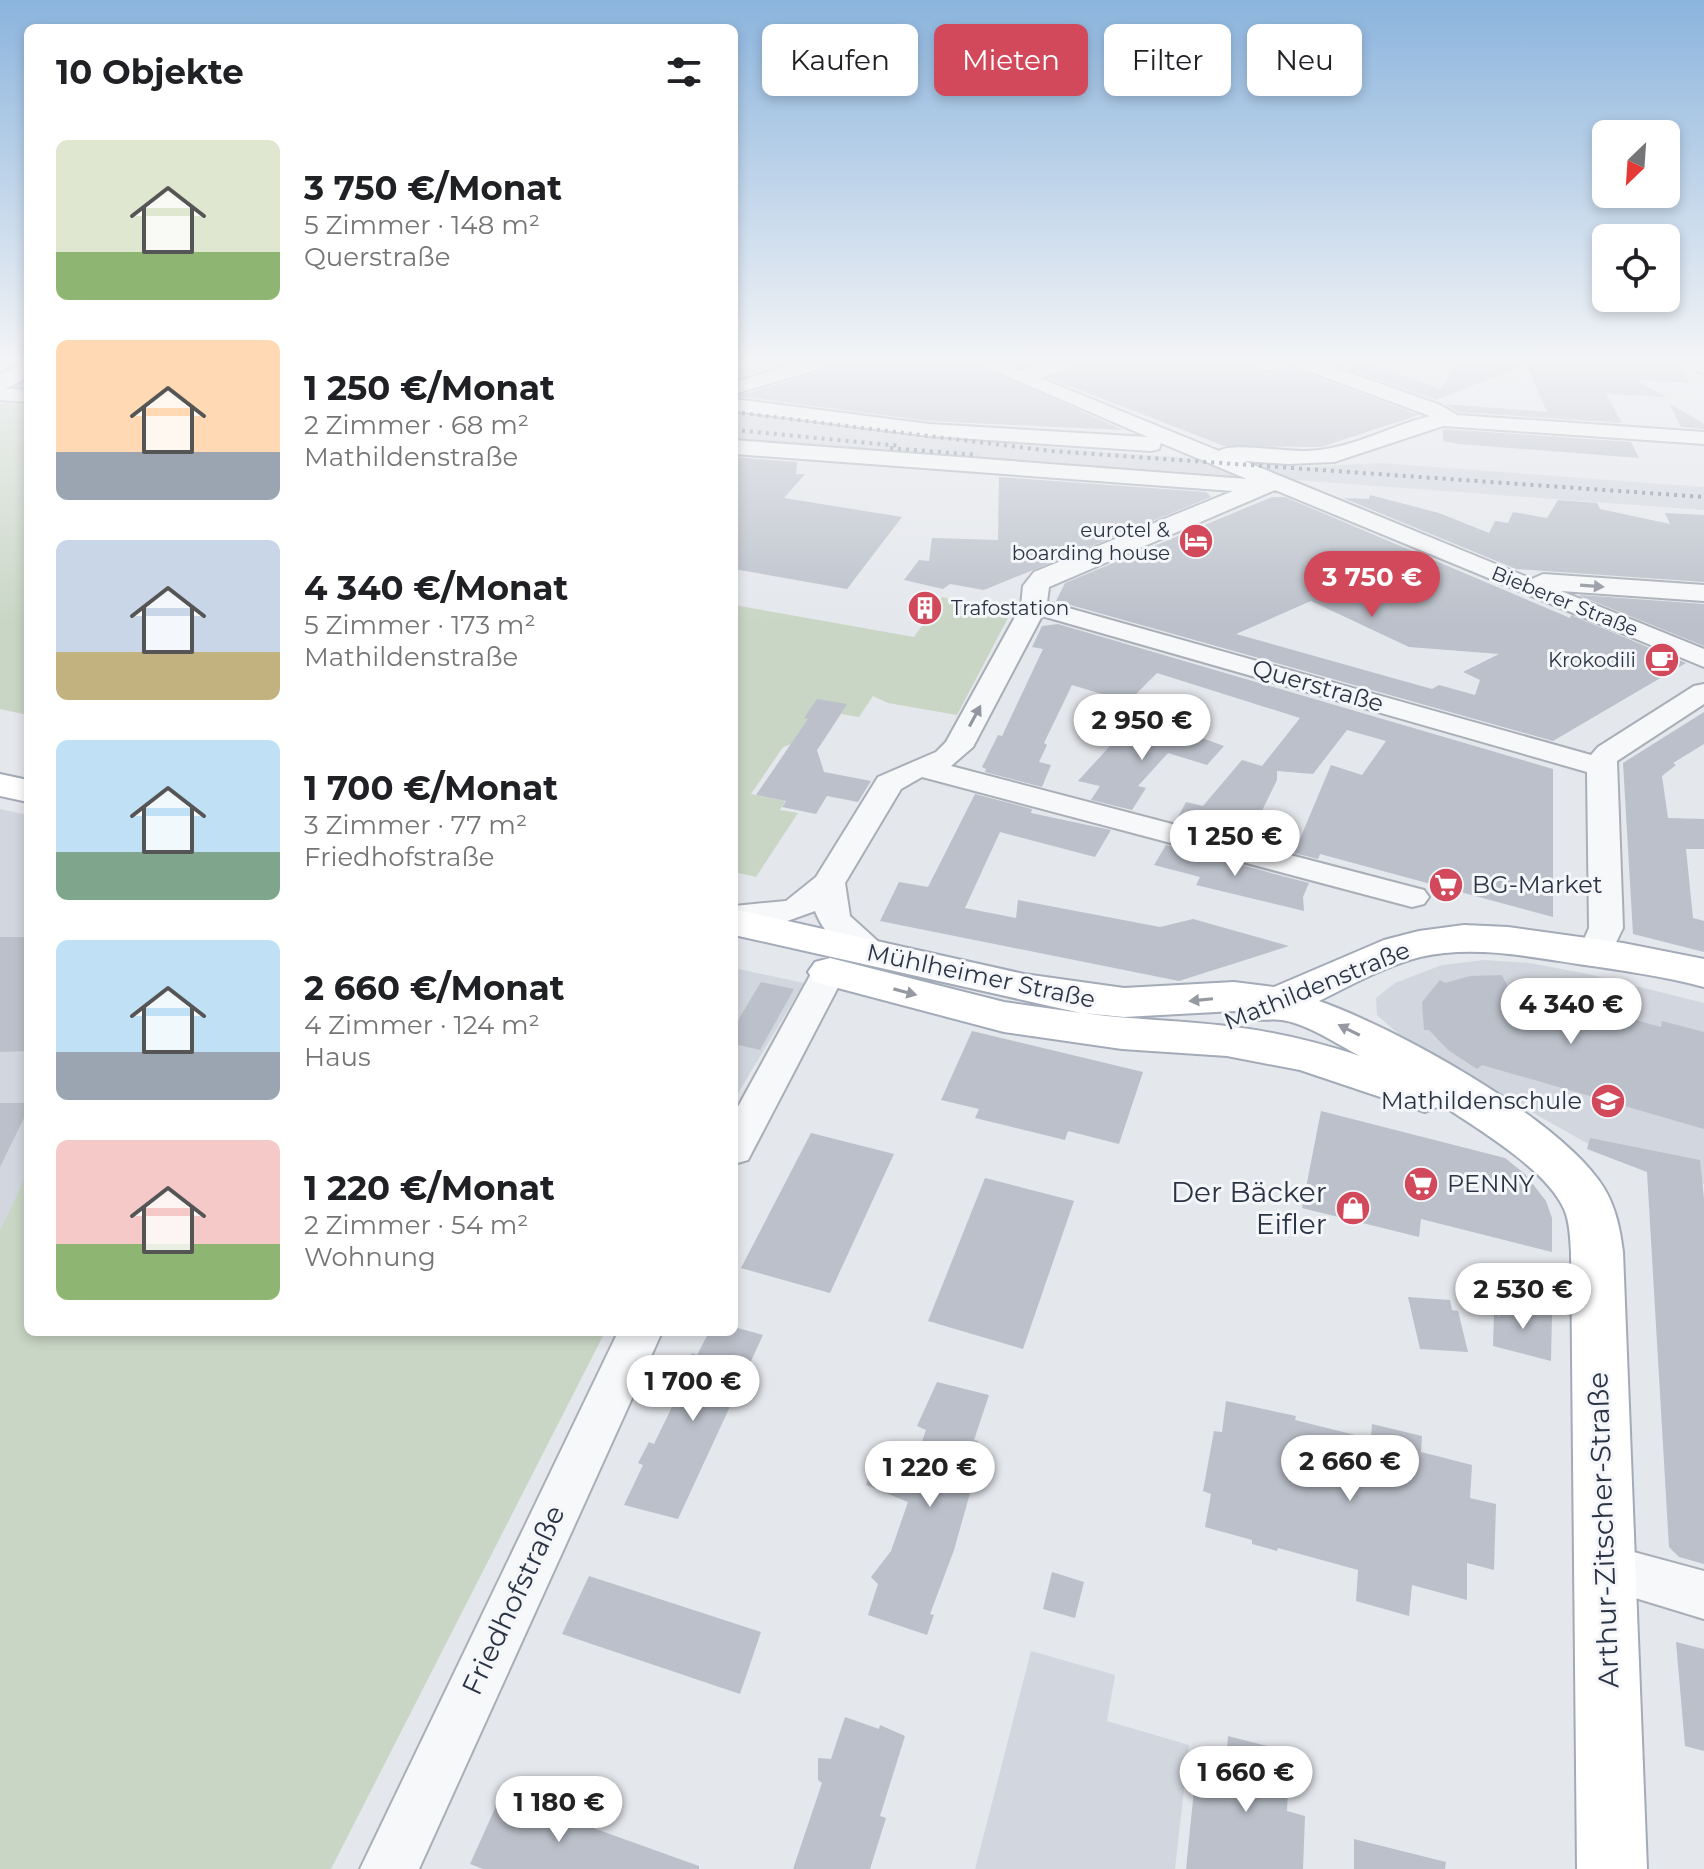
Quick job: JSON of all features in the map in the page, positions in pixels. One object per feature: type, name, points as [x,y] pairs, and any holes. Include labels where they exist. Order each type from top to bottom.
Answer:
[{"type":"main road","points":[[0,760],[24,765]]},
{"type":"main road","points":[[0,785],[24,790]]},
{"type":"main road","name":"Mühlheimer Straße","points":[[738,920],[876,955],[1101,1001],[1155,1003],[1229,997],[1279,1003]]},
{"type":"main road","name":"Mathildenstraße","points":[[1182,1035],[1220,1026],[1279,1003],[1368,961],[1443,940],[1507,938],[1639,958],[1704,973]]},
{"type":"main road","name":"Mühlheimer Straße","points":[[738,951],[1004,1017],[1122,1034],[1182,1035],[1227,1041]]},
{"type":"main road","name":"Mathildenstraße","points":[[1595,953],[1704,985]]},
{"type":"main road","points":[[1279,1003],[1306,1055]]},
{"type":"main road","name":"Arthur-Zitscher-Straße","points":[[1279,1003],[1369,1040],[1511,1130],[1558,1164],[1586,1200],[1594,1222],[1612,1869]]},
{"type":"main road","name":"Arthur-Zitscher-Straße","points":[[1227,1041],[1306,1055],[1423,1094],[1511,1130]]},
{"type":"street","points":[[753,448],[1268,482]]},
{"type":"street","name":"Bieberer Straße","points":[[1192,448],[1268,482],[1704,659]]},
{"type":"street","points":[[1213,448],[1240,454],[1323,456]]},
{"type":"street","points":[[738,919],[776,915],[798,908],[829,883],[889,783],[946,758],[958,747],[1034,606],[1036,586],[1043,577],[1268,482],[1297,462],[1359,448]]},
{"type":"street","points":[[1515,581],[1704,593]]},
{"type":"street","name":"Querstraße","points":[[1034,606],[1601,767]]},
{"type":"street","points":[[1595,953],[1606,928],[1601,767],[1608,753],[1704,692]]},
{"type":"street","points":[[922,768],[1412,897]]},
{"type":"street","points":[[829,883],[826,900],[831,916],[876,955]]},
{"type":"street","points":[[738,1143],[829,972]]},
{"type":"street","name":"Friedhofstraße","points":[[389,1869],[638,1336]]},
{"type":"street","points":[[1604,1567],[1704,1595]]},
{"type":"shaded area","points":[[860,448],[1063,448],[1308,467],[1381,463],[1704,487],[1704,510]]},
{"type":"shaded area","points":[[0,809],[24,814],[24,1193],[0,1243]]},
{"type":"shaded area","name":"Mathildenschule","points":[[1484,960],[1530,963],[1588,974],[1704,1003],[1704,1184],[1615,1159],[1409,1043],[1377,1015],[1376,998],[1395,983],[1442,965]]},
{"type":"shaded area","points":[[738,969],[804,983],[738,1093]]},
{"type":"shaded area","points":[[1031,1651],[1115,1675],[1107,1721],[1189,1745],[1175,1869],[975,1869]]},
{"type":"green space","points":[[0,448],[24,448],[24,714],[0,709]]},
{"type":"green space","points":[[942,597],[1010,614],[957,715],[888,703],[873,696],[859,717],[841,714],[818,749],[792,744],[783,747],[751,794],[785,801],[780,810],[798,813],[756,877],[738,873],[738,606],[914,637]]},
{"type":"green space","points":[[24,1180],[24,1336],[603,1336],[331,1869],[0,1869],[0,1231]]},
{"type":"building","points":[[1513,448],[1634,448],[1639,458]]},
{"type":"building","points":[[738,457],[797,462],[796,474],[805,474],[784,498],[902,517],[847,589],[738,570]]},
{"type":"building","points":[[999,477],[1206,492],[1211,497],[984,590],[950,584],[943,589],[904,580],[919,560],[929,561],[932,538],[998,540]]},
{"type":"building","points":[[1370,495],[1439,513],[1489,533],[1495,521],[1508,523],[1513,512],[1547,518],[1558,500],[1597,503],[1600,509],[1670,524],[1665,513],[1704,515],[1704,582],[1516,569],[1343,498],[1369,499]]},
{"type":"building","points":[[1272,497],[1285,497],[1570,618],[1571,615],[1686,663],[1553,741],[1056,601],[1065,583]],"holes":[[[1311,601],[1409,647],[1499,654],[1463,672],[1480,680],[1475,695],[1439,685],[1432,689],[1236,634]]]},
{"type":"building","points":[[1580,596],[1704,604],[1704,646]]},
{"type":"building","points":[[1058,624],[1553,769],[1553,917],[1320,854],[1318,859],[1294,853],[1331,765],[1362,775],[1386,741],[1347,730],[1313,774],[1277,771],[1277,780],[1258,819],[1280,825],[1281,850],[1176,821],[1186,802],[1203,806],[1242,760],[1262,766],[1300,718],[1157,673],[1128,702],[1072,685],[1044,743],[1047,745],[1039,762],[1051,765],[1042,787],[985,772],[986,769],[982,767],[998,735],[1002,736],[1043,649],[1032,647],[1042,626]]},
{"type":"building","points":[[817,699],[847,704],[817,750],[824,772],[871,781],[858,802],[827,796],[816,814],[782,807],[786,801],[756,795],[808,719],[804,718]]},
{"type":"building","points":[[1704,712],[1704,744],[1673,763],[1676,765],[1662,776],[1668,818],[1704,819],[1704,849],[1686,849],[1693,918],[1704,921],[1704,952],[1633,934],[1623,763]]},
{"type":"building","points":[[1130,724],[1160,734],[1167,725],[1224,746],[1207,765],[1168,753],[1138,786],[1146,788],[1132,810],[1091,800],[1100,786],[1078,781]]},
{"type":"building","points":[[975,794],[1032,809],[1031,813],[1111,830],[1095,857],[1000,832],[965,908],[1016,918],[1018,900],[1160,927],[1193,919],[1289,946],[1179,981],[880,921],[899,882],[928,887]]},
{"type":"building","points":[[1166,845],[1309,883],[1303,897],[1304,911],[1196,885],[1200,877],[1154,865]]},
{"type":"building","points":[[0,937],[24,937],[24,1051],[0,1052]]},
{"type":"building","points":[[1502,975],[1507,985],[1661,1027],[1662,1021],[1704,1032],[1704,1129],[1482,1065],[1477,1069],[1448,1050],[1429,1030],[1424,1030],[1422,1002],[1440,980],[1445,983],[1470,976]]},
{"type":"building","points":[[761,982],[794,989],[760,1050],[738,1045],[738,1020]]},
{"type":"building","points":[[972,1031],[1143,1072],[1119,1144],[1068,1131],[1065,1140],[975,1118],[979,1109],[941,1100]]},
{"type":"building","points":[[0,1103],[24,1103],[24,1118],[0,1167]]},
{"type":"building","name":"PENNY","points":[[1321,1111],[1505,1158],[1525,1174],[1546,1201],[1552,1218],[1552,1252],[1421,1219],[1419,1237],[1302,1208]]},
{"type":"building","points":[[811,1133],[894,1154],[830,1293],[741,1268]]},
{"type":"building","points":[[1590,1138],[1700,1160],[1704,1199],[1704,1564],[1679,1557],[1669,1547],[1647,1172],[1587,1149]]},
{"type":"building","points":[[985,1178],[1074,1201],[1023,1349],[928,1321]]},
{"type":"building","points":[[1408,1297],[1450,1300],[1452,1310],[1458,1311],[1468,1352],[1420,1349]]},
{"type":"building","points":[[1500,1301],[1552,1314],[1551,1361],[1493,1346],[1494,1314],[1500,1316]]},
{"type":"building","points":[[738,1328],[763,1335],[678,1519],[624,1505],[643,1465],[638,1463],[649,1442],[654,1444],[688,1374],[683,1372],[692,1353],[697,1355],[707,1336],[738,1336]]},
{"type":"building","points":[[937,1382],[989,1395],[974,1440],[978,1441],[975,1452],[981,1454],[954,1550],[930,1614],[934,1615],[927,1635],[868,1615],[878,1584],[871,1577],[891,1551],[908,1502],[866,1485],[868,1479],[907,1484],[926,1430],[917,1426]]},
{"type":"building","points":[[1226,1401],[1296,1416],[1295,1420],[1371,1439],[1372,1424],[1422,1436],[1421,1452],[1472,1465],[1470,1498],[1496,1504],[1494,1570],[1467,1563],[1467,1600],[1412,1585],[1409,1616],[1356,1601],[1358,1570],[1252,1544],[1252,1540],[1205,1527],[1211,1494],[1203,1491],[1214,1431],[1222,1432]]},
{"type":"building","points":[[1052,1572],[1084,1582],[1075,1618],[1043,1609]]},
{"type":"building","points":[[589,1576],[761,1632],[740,1694],[562,1634]]},
{"type":"building","points":[[1676,1642],[1704,1649],[1704,1751],[1685,1746]]},
{"type":"building","points":[[845,1717],[879,1729],[880,1725],[905,1736],[880,1816],[886,1818],[870,1869],[793,1869],[822,1783],[818,1780],[818,1758],[831,1759]]},
{"type":"building","points":[[1228,1736],[1290,1752],[1287,1811],[1305,1816],[1303,1869],[1186,1869],[1196,1770],[1225,1777]]},
{"type":"building","points":[[501,1795],[699,1866],[699,1869],[483,1869],[470,1864]]},
{"type":"building","points":[[1354,1839],[1446,1862],[1445,1869],[1354,1869]]},
{"type":"railway","points":[[893,448],[978,455]]},
{"type":"railway","points":[[1028,448],[1704,497]]},
{"type":"place","name":"eurotel & boarding house","points":[[1196,541]]},
{"type":"place","name":"Trafostation","points":[[925,608]]},
{"type":"place","name":"Krokodili","points":[[1662,660]]},
{"type":"place","name":"BG-Market","points":[[1446,885]]},
{"type":"place","name":"Mathildenschule","points":[[1608,1101]]},
{"type":"place","name":"PENNY","points":[[1421,1184]]},
{"type":"place","name":"Der Bäcker Eifler","points":[[1353,1208]]}]
